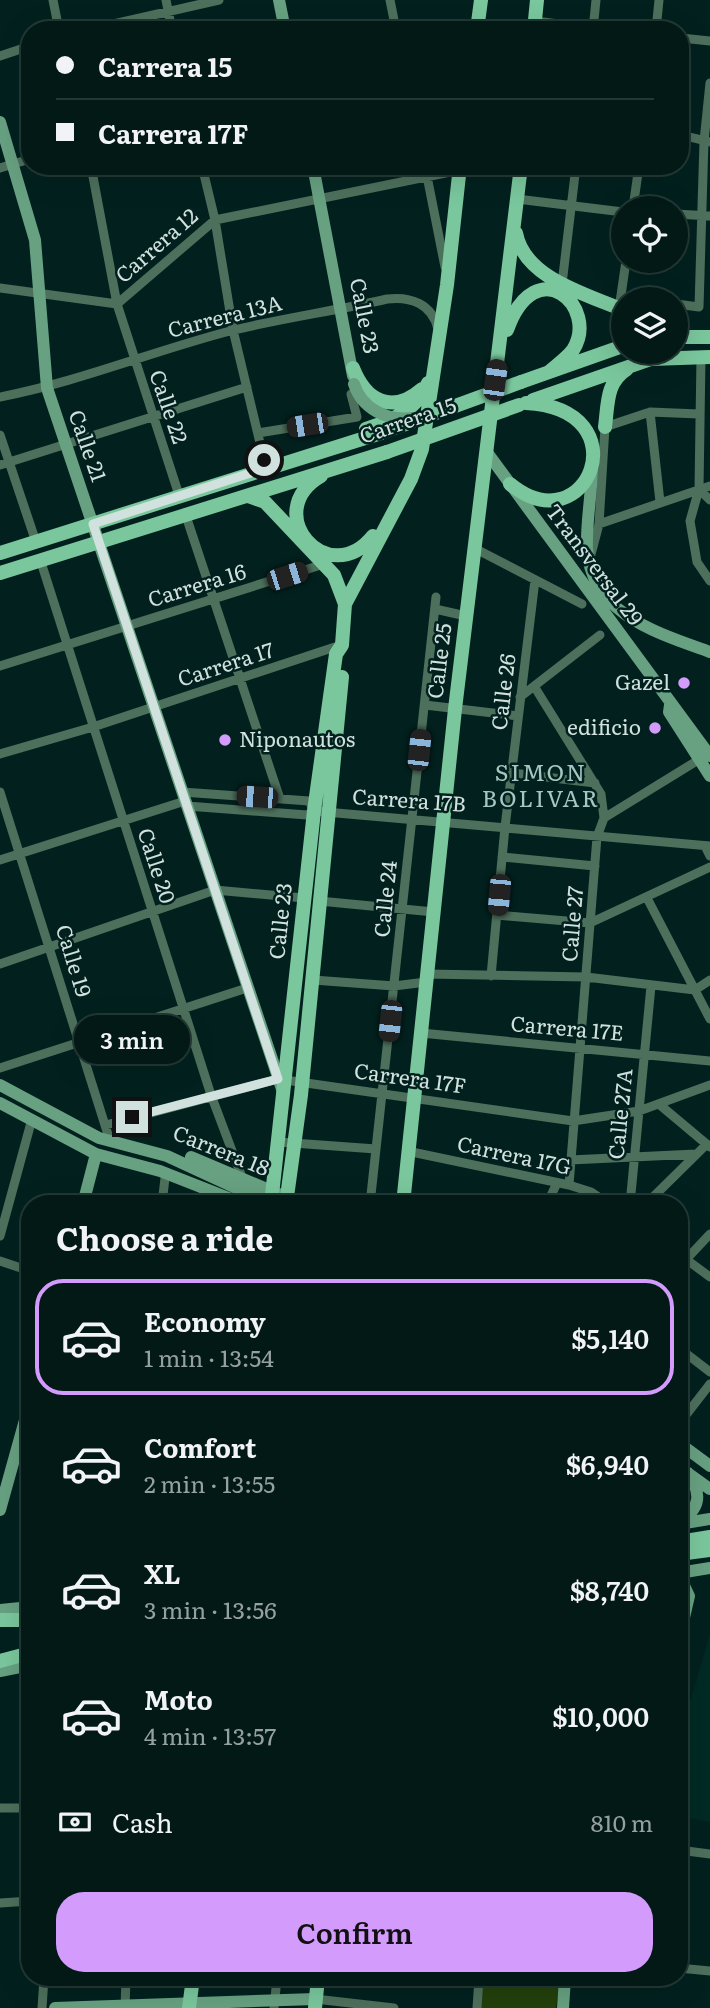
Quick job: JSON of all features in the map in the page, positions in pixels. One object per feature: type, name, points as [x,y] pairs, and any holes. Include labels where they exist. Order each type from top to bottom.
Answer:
[{"type":"main road","points":[[279,0],[283,21]]},
{"type":"main road","points":[[478,21],[481,0]]},
{"type":"main road","points":[[535,21],[537,0]]},
{"type":"main road","name":"Calle 21","points":[[0,122],[6,166],[35,240],[47,388],[247,988],[282,1083]]},
{"type":"main road","name":"Calle 23","points":[[315,175],[353,368],[352,389],[379,413],[398,419],[429,414]]},
{"type":"main road","points":[[346,465],[314,480],[300,495],[297,522],[310,545],[334,555],[358,550],[368,542],[394,510],[422,449],[448,279],[459,175]]},
{"type":"main road","name":"Calle 25","points":[[404,1195],[455,709],[520,175]]},
{"type":"main road","points":[[514,227],[518,245],[529,261],[562,284],[611,300]]},
{"type":"main road","points":[[499,354],[520,302],[534,291],[554,290],[563,294],[573,306],[579,332],[571,353],[549,372]]},
{"type":"main road","points":[[688,334],[695,336]]},
{"type":"main road","points":[[688,336],[710,337]]},
{"type":"main road","points":[[285,463],[303,450],[402,414],[423,395],[439,345]]},
{"type":"main road","name":"Carrera 15","points":[[0,553],[381,433],[611,350]]},
{"type":"main road","name":"Carrera 15","points":[[688,357],[706,357]]},
{"type":"main road","name":"Carrera 15","points":[[0,572],[387,452],[634,364]]},
{"type":"main road","points":[[605,427],[612,384],[619,375],[636,364]]},
{"type":"main road","points":[[353,368],[366,394],[388,402],[411,398],[420,391],[431,373]]},
{"type":"main road","points":[[523,404],[546,404],[578,419],[590,440],[592,462],[588,561],[592,576],[609,601],[652,630],[710,652]]},
{"type":"main road","name":"Transversal 29","points":[[486,451],[636,653],[670,705],[676,707],[706,757],[710,776]]},
{"type":"main road","points":[[510,484],[536,499],[562,499],[580,489],[592,462]]},
{"type":"main road","points":[[247,495],[265,502],[324,564],[340,583],[345,604]]},
{"type":"main road","name":"Calle 23","points":[[268,1195],[279,1142],[282,1083],[312,899],[335,654],[342,645],[345,604],[394,510]]},
{"type":"main road","points":[[636,653],[638,638],[652,630]]},
{"type":"main road","name":"Calle 23","points":[[288,1195],[313,980],[312,899]]},
{"type":"main road","name":"Carrera 18","points":[[0,1084],[88,1133],[183,1162],[260,1195]]},
{"type":"main road","name":"Carrera 18","points":[[0,1103],[100,1155],[208,1195]]},
{"type":"main road","name":"Carrera 18","points":[[117,1143],[139,1141],[164,1147],[243,1181],[263,1195]]},
{"type":"main road","points":[[86,1195],[100,1155]]},
{"type":"main road","name":"Carrera 18","points":[[100,1155],[160,1171],[221,1195]]},
{"type":"main road","points":[[0,1510],[4,1476],[21,1428]]},
{"type":"main road","points":[[688,1450],[710,1466]]},
{"type":"main road","points":[[688,1473],[710,1489]]},
{"type":"main road","points":[[688,1475],[696,1485],[698,1500],[693,1512],[688,1516]]},
{"type":"main road","points":[[688,1522],[710,1519]]},
{"type":"main road","points":[[688,1541],[710,1538]]},
{"type":"main road","points":[[688,1553],[710,1550]]},
{"type":"main road","points":[[688,1572],[710,1568]]},
{"type":"main road","points":[[0,1611],[21,1608]]},
{"type":"main road","points":[[0,1620],[21,1620]]},
{"type":"main road","points":[[0,1661],[21,1655]]},
{"type":"main road","points":[[0,1671],[21,1667]]},
{"type":"main road","points":[[190,2006],[192,1986]]},
{"type":"main road","points":[[55,2008],[315,2004],[317,1986]]},
{"type":"main road","points":[[563,2008],[564,1986]]},
{"type":"street","points":[[53,0],[57,21]]},
{"type":"street","points":[[166,0],[170,21]]},
{"type":"street","points":[[128,21],[219,0]]},
{"type":"street","points":[[390,0],[394,21]]},
{"type":"street","points":[[594,21],[596,0]]},
{"type":"street","points":[[657,21],[659,0]]},
{"type":"street","points":[[689,39],[710,41]]},
{"type":"street","points":[[0,56],[21,49]]},
{"type":"street","points":[[688,306],[699,307],[705,273],[710,83]]},
{"type":"street","points":[[689,137],[707,142]]},
{"type":"street","name":"Calle 22","points":[[94,175],[117,304],[179,495]]},
{"type":"street","points":[[204,175],[215,220],[233,330],[266,468]]},
{"type":"street","name":"Carrera 12","points":[[0,289],[117,304],[215,220],[434,175]]},
{"type":"street","points":[[562,284],[575,175]]},
{"type":"street","points":[[635,196],[638,175]]},
{"type":"street","points":[[427,177],[448,279]]},
{"type":"street","points":[[517,199],[611,210]]},
{"type":"street","points":[[688,215],[706,216]]},
{"type":"street","name":"Carrera 13A","points":[[0,397],[47,388],[133,358],[233,330],[387,299],[408,298],[427,308],[437,324],[439,345]]},
{"type":"street","points":[[706,357],[699,414],[699,489],[690,521],[697,562],[710,581]]},
{"type":"street","points":[[5,464],[247,387]]},
{"type":"street","points":[[258,433],[357,417],[352,389]]},
{"type":"street","points":[[588,561],[599,524],[605,427],[650,412],[699,414]]},
{"type":"street","points":[[650,412],[660,502]]},
{"type":"street","points":[[0,435],[5,464],[36,542]]},
{"type":"street","points":[[599,524],[710,486]]},
{"type":"street","points":[[699,489],[710,500]]},
{"type":"street","points":[[185,513],[280,799]]},
{"type":"street","points":[[474,548],[582,604]]},
{"type":"street","name":"Calle 20","points":[[40,559],[211,1095],[243,1181]]},
{"type":"street","name":"Carrera 16","points":[[0,667],[324,564]]},
{"type":"street","name":"Calle 26","points":[[491,976],[505,827],[535,580]]},
{"type":"street","name":"Calle 24","points":[[371,1195],[436,597]]},
{"type":"street","points":[[435,609],[466,616]]},
{"type":"street","points":[[520,697],[600,635]]},
{"type":"street","name":"Carrera 17","points":[[0,754],[93,727],[342,645]]},
{"type":"street","points":[[534,687],[601,794],[604,818],[706,757]]},
{"type":"street","points":[[425,705],[518,716]]},
{"type":"street","points":[[512,773],[595,783]]},
{"type":"street","name":"Calle 19","points":[[0,792],[78,1043],[106,1125],[117,1143]]},
{"type":"street","name":"Carrera 17B","points":[[0,860],[184,800],[309,801],[321,812]]},
{"type":"street","name":"Carrera 17B","points":[[184,800],[307,815],[321,812],[444,820],[707,846]]},
{"type":"street","name":"Calle 27","points":[[569,1185],[597,837],[604,818]]},
{"type":"street","points":[[707,846],[710,856]]},
{"type":"street","points":[[502,857],[595,866]]},
{"type":"street","points":[[497,915],[590,923],[710,866]]},
{"type":"street","points":[[0,964],[215,890],[434,912]]},
{"type":"street","points":[[647,898],[710,1019]]},
{"type":"street","points":[[313,980],[394,986],[427,978],[586,977],[695,990],[710,980]]},
{"type":"street","name":"Calle 27A","points":[[631,1195],[651,986]]},
{"type":"street","points":[[0,1068],[247,988]]},
{"type":"street","name":"Carrera 17E","points":[[421,1033],[710,1061]]},
{"type":"street","name":"Carrera 17F","points":[[106,1125],[211,1095],[302,1081],[573,1121],[639,1111],[710,1085]]},
{"type":"street","points":[[655,1195],[708,1145],[660,1105]]},
{"type":"street","points":[[0,1236],[32,1119]]},
{"type":"street","points":[[279,1142],[376,1149]]},
{"type":"street","name":"Carrera 17G","points":[[407,1151],[569,1185],[596,1195]]},
{"type":"street","points":[[570,1160],[696,1154]]},
{"type":"street","points":[[163,1195],[165,1178]]},
{"type":"street","points":[[551,1195],[557,1183]]},
{"type":"street","points":[[688,1254],[710,1234]]},
{"type":"street","points":[[0,1261],[21,1268]]},
{"type":"street","points":[[688,1264],[710,1277]]},
{"type":"street","points":[[688,1355],[710,1372]]},
{"type":"street","points":[[688,1412],[710,1384]]},
{"type":"street","points":[[0,1808],[21,1808]]},
{"type":"street","points":[[688,1851],[710,1854]]},
{"type":"street","points":[[0,1903],[21,1902]]},
{"type":"street","points":[[688,1969],[710,1971]]},
{"type":"street","points":[[42,2008],[43,1986]]},
{"type":"street","points":[[125,2007],[126,1986]]},
{"type":"street","points":[[274,2004],[276,1986]]},
{"type":"street","points":[[477,2008],[478,1986]]},
{"type":"street","points":[[315,2004],[394,2008]]},
{"type":"shaded area","points":[[710,1634],[710,1822],[688,1818],[688,1709]]},
{"type":"green space","points":[[482,1986],[559,1986],[556,2008],[480,2008]]},
{"type":"place","name":"Gazel","points":[[684,683]]},
{"type":"place","name":"edificio","points":[[655,728]]},
{"type":"place","name":"Niponautos","points":[[225,740]]},
{"type":"district","name":"SIMON BOLIVAR","points":[[541,786]]},
{"type":"route","points":[[132,1117],[278,1079],[93,524],[266,468],[264,460]]}]
